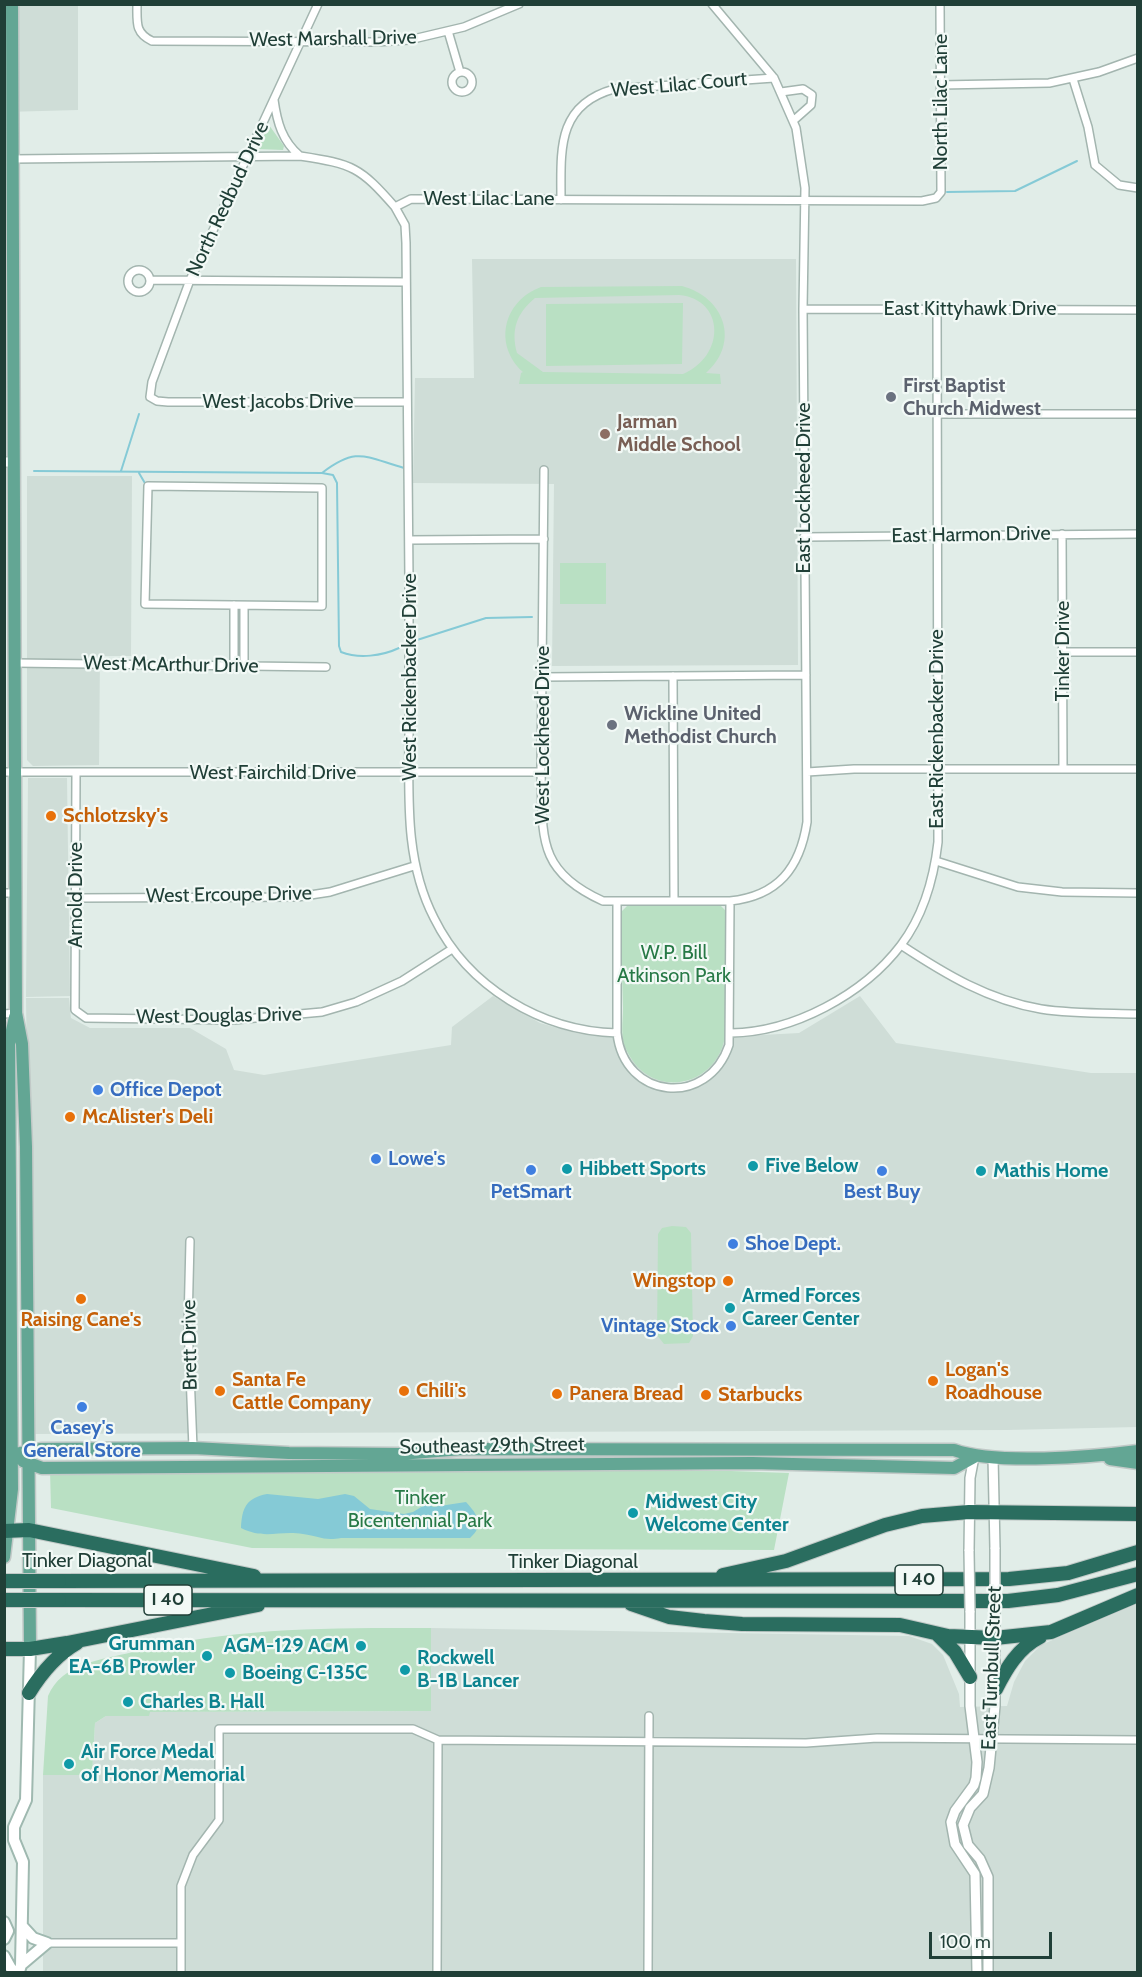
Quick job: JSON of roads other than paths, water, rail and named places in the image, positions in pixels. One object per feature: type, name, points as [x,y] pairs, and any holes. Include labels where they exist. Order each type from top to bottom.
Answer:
[{"type":"highway","points":[[698,1581],[802,1556],[904,1519],[969,1512],[1137,1515]]},
{"type":"highway","points":[[6,1531],[29,1530],[276,1581]]},
{"type":"highway","name":"Tinker Diagonal","points":[[4,1581],[698,1581],[1029,1578],[1068,1573],[1137,1552]]},
{"type":"highway","name":"Tinker Diagonal","points":[[4,1600],[1008,1601],[1058,1595],[1137,1574]]},
{"type":"highway","points":[[996,1689],[1007,1668],[1030,1642],[1137,1596]]},
{"type":"highway","points":[[4,1649],[30,1649],[84,1640],[278,1600]]},
{"type":"highway","points":[[617,1600],[669,1617],[742,1624],[900,1624],[937,1634],[995,1638],[1051,1632]]},
{"type":"highway","points":[[937,1634],[955,1652],[970,1677]]},
{"type":"highway","points":[[29,1693],[42,1673],[56,1659],[84,1640]]},
{"type":"main road","points":[[12,4],[8,41],[13,159],[9,342],[9,496],[15,663],[9,773],[10,1014],[7,1137],[27,1456],[30,1649],[26,1800],[9,1830],[23,1862],[20,1969]]},
{"type":"main road","points":[[4,1557],[12,1489],[8,1455],[22,1044],[10,1014]]},
{"type":"main road","name":"Southeast 29th Street","points":[[8,1455],[193,1448],[289,1453],[400,1454],[472,1449],[954,1450],[974,1457],[1097,1456],[1137,1451]]},
{"type":"main road","name":"Southeast 29th Street","points":[[27,1456],[42,1468],[719,1463],[954,1468],[974,1457]]},
{"type":"main road","name":"Southeast 29th Street","points":[[1097,1456],[1137,1463]]},
{"type":"main road","points":[[4,1922],[8,1931],[4,1939]]},
{"type":"main road","points":[[20,1969],[47,1942],[33,1938],[22,1926]]},
{"type":"main road","points":[[4,1956],[13,1972]]},
{"type":"street","name":"West Marshall Drive","points":[[137,4],[137,30],[142,36],[152,41],[375,42],[409,40],[448,31],[519,4]]},
{"type":"street","name":"North Redbud Drive","points":[[150,397],[152,382],[190,280],[318,4]]},
{"type":"street","name":"East Lockheed Drive","points":[[674,902],[750,899],[770,889],[788,873],[798,857],[807,822],[803,309],[805,200],[801,158],[793,121],[774,78],[712,4]]},
{"type":"street","name":"North Lilac Lane","points":[[936,198],[941,192],[940,4]]},
{"type":"street","points":[[448,31],[460,72]]},
{"type":"street","points":[[940,85],[1049,83],[1073,79],[1137,58]]},
{"type":"street","name":"West Lilac Court","points":[[561,200],[561,152],[564,132],[572,116],[585,102],[600,92],[614,89],[774,78]]},
{"type":"street","points":[[1073,79],[1088,127],[1095,165],[1119,184],[1137,188]]},
{"type":"street","points":[[781,92],[803,89],[812,95],[811,105],[793,121]]},
{"type":"street","points":[[274,99],[279,126],[291,148],[300,156]]},
{"type":"street","name":"West Lilac Lane","points":[[13,159],[300,156],[340,161],[355,167],[371,179],[395,207],[411,199],[922,201],[936,198]]},
{"type":"street","name":"West Rickenbacker Drive","points":[[395,207],[405,225],[409,773],[411,851],[414,866],[433,918],[452,948],[477,975],[528,1012],[572,1028],[618,1033]]},
{"type":"street","points":[[151,280],[406,282]]},
{"type":"street","name":"East Rickenbacker Drive","points":[[731,1033],[777,1027],[821,1010],[854,989],[901,945],[916,919],[936,861],[938,414],[936,308]]},
{"type":"street","name":"East Kittyhawk Drive","points":[[803,309],[1137,310]]},
{"type":"street","name":"West Jacobs Drive","points":[[150,397],[168,402],[407,402]]},
{"type":"street","points":[[938,414],[1137,414]]},
{"type":"street","name":"West Lockheed Drive","points":[[544,470],[541,772],[543,830],[550,860],[566,879],[586,893],[603,901],[674,902]]},
{"type":"street","points":[[148,486],[322,488],[322,606],[234,605],[145,604],[148,486]]},
{"type":"street","name":"Tinker Drive","points":[[1062,534],[1063,769]]},
{"type":"street","name":"East Harmon Drive","points":[[804,537],[1137,534]]},
{"type":"street","points":[[409,540],[544,539]]},
{"type":"street","points":[[234,605],[234,666]]},
{"type":"street","points":[[244,606],[244,666]]},
{"type":"street","points":[[1064,652],[1137,652]]},
{"type":"street","name":"West McArthur Drive","points":[[15,663],[326,667]]},
{"type":"street","points":[[542,677],[806,675]]},
{"type":"street","points":[[673,676],[674,902]]},
{"type":"street","points":[[807,772],[938,769],[1137,769]]},
{"type":"street","name":"West Fairchild Drive","points":[[9,773],[541,772]]},
{"type":"street","name":"Arnold Drive","points":[[76,774],[75,1010],[79,1015]]},
{"type":"street","points":[[936,861],[1017,887],[1062,892],[1137,893]]},
{"type":"street","name":"West Ercoupe Drive","points":[[76,898],[297,897],[330,892],[414,866]]},
{"type":"street","points":[[617,901],[620,1050],[636,1074],[651,1083],[675,1089],[692,1086],[712,1073],[726,1056],[731,1033],[730,901]]},
{"type":"street","points":[[901,945],[942,973],[1004,1000],[1062,1011],[1137,1014]]},
{"type":"street","name":"West Douglas Drive","points":[[79,1015],[86,1018],[233,1020],[322,1012],[356,1002],[402,981],[452,948]]},
{"type":"street","name":"Brett Drive","points":[[190,1241],[188,1324],[193,1448]]},
{"type":"street","name":"East Turnbull Street","points":[[974,1457],[970,1478],[969,1512],[970,1706],[977,1762],[974,1785],[959,1804],[951,1822],[955,1844],[975,1874],[977,1972]]},
{"type":"street","name":"East Turnbull Street","points":[[988,1972],[988,1877],[980,1859],[968,1845],[963,1825],[970,1808],[983,1794],[985,1788],[996,1689],[996,1513],[993,1457]]},
{"type":"street","points":[[648,1972],[649,1716]]},
{"type":"street","points":[[181,1972],[181,1886],[193,1855],[219,1820],[219,1729],[413,1729],[438,1740],[806,1743],[877,1738],[1137,1740]]},
{"type":"street","points":[[437,1972],[438,1740]]},
{"type":"street","points":[[47,1942],[180,1943]]},
{"type":"water","points":[[267,1494],[318,1499],[345,1494],[354,1496],[370,1509],[404,1514],[413,1512],[428,1503],[433,1507],[466,1502],[476,1515],[478,1524],[475,1533],[470,1538],[330,1539],[294,1533],[265,1534],[241,1528],[246,1505],[254,1498]]},
{"type":"waterway","points":[[947,192],[1015,191],[1077,161]]},
{"type":"waterway","points":[[121,471],[139,414]]},
{"type":"waterway","points":[[322,473],[344,459],[361,456],[404,468]]},
{"type":"waterway","points":[[34,471],[322,473],[333,475],[337,483],[339,646],[341,652],[370,656],[399,648]]},
{"type":"waterway","points":[[139,473],[146,485]]},
{"type":"waterway","points":[[417,640],[486,618],[532,617]]},
{"type":"place","name":"First Baptist Church Midwest","points":[[891,397]]},
{"type":"place","name":"Jarman Middle School","points":[[605,434]]},
{"type":"place","name":"Wickline United Methodist Church","points":[[612,725]]},
{"type":"place","name":"Schlotzsky's","points":[[51,816]]},
{"type":"place","name":"Office Depot","points":[[98,1090]]},
{"type":"place","name":"McAlister's Deli","points":[[70,1117]]},
{"type":"place","name":"Lowe's","points":[[376,1159]]},
{"type":"place","name":"Five Below","points":[[753,1166]]},
{"type":"place","name":"Hibbett Sports","points":[[567,1169]]},
{"type":"place","name":"PetSmart","points":[[531,1170]]},
{"type":"place","name":"Best Buy","points":[[882,1171]]},
{"type":"place","name":"Mathis Home","points":[[981,1171]]},
{"type":"place","name":"Shoe Dept.","points":[[733,1244]]},
{"type":"place","name":"Wingstop","points":[[728,1281]]},
{"type":"place","name":"Raising Cane's","points":[[81,1299]]},
{"type":"place","name":"Armed Forces Career Center","points":[[730,1308]]},
{"type":"place","name":"Vintage Stock","points":[[731,1326]]},
{"type":"place","name":"Logan's Roadhouse","points":[[933,1381]]},
{"type":"place","name":"Santa Fe Cattle Company","points":[[220,1391]]},
{"type":"place","name":"Chili's","points":[[404,1391]]},
{"type":"place","name":"Panera Bread","points":[[557,1394]]},
{"type":"place","name":"Starbucks","points":[[706,1395]]},
{"type":"place","name":"Casey's General Store","points":[[82,1407]]},
{"type":"place","name":"Midwest City Welcome Center","points":[[633,1513]]},
{"type":"place","name":"AGM-129 ACM","points":[[361,1646]]},
{"type":"place","name":"Grumman EA-6B Prowler","points":[[207,1656]]},
{"type":"place","name":"Rockwell B-1B Lancer","points":[[405,1670]]},
{"type":"place","name":"Boeing C-135C","points":[[230,1673]]},
{"type":"place","name":"Charles B. Hall","points":[[128,1702]]},
{"type":"place","name":"Air Force Medal of Honor Memorial","points":[[69,1764]]},
{"type":"park label","name":"W.P. Bill Atkinson Park","points":[[674,964]]},
{"type":"park label","name":"Tinker Bicentennial Park","points":[[420,1510]]}]
